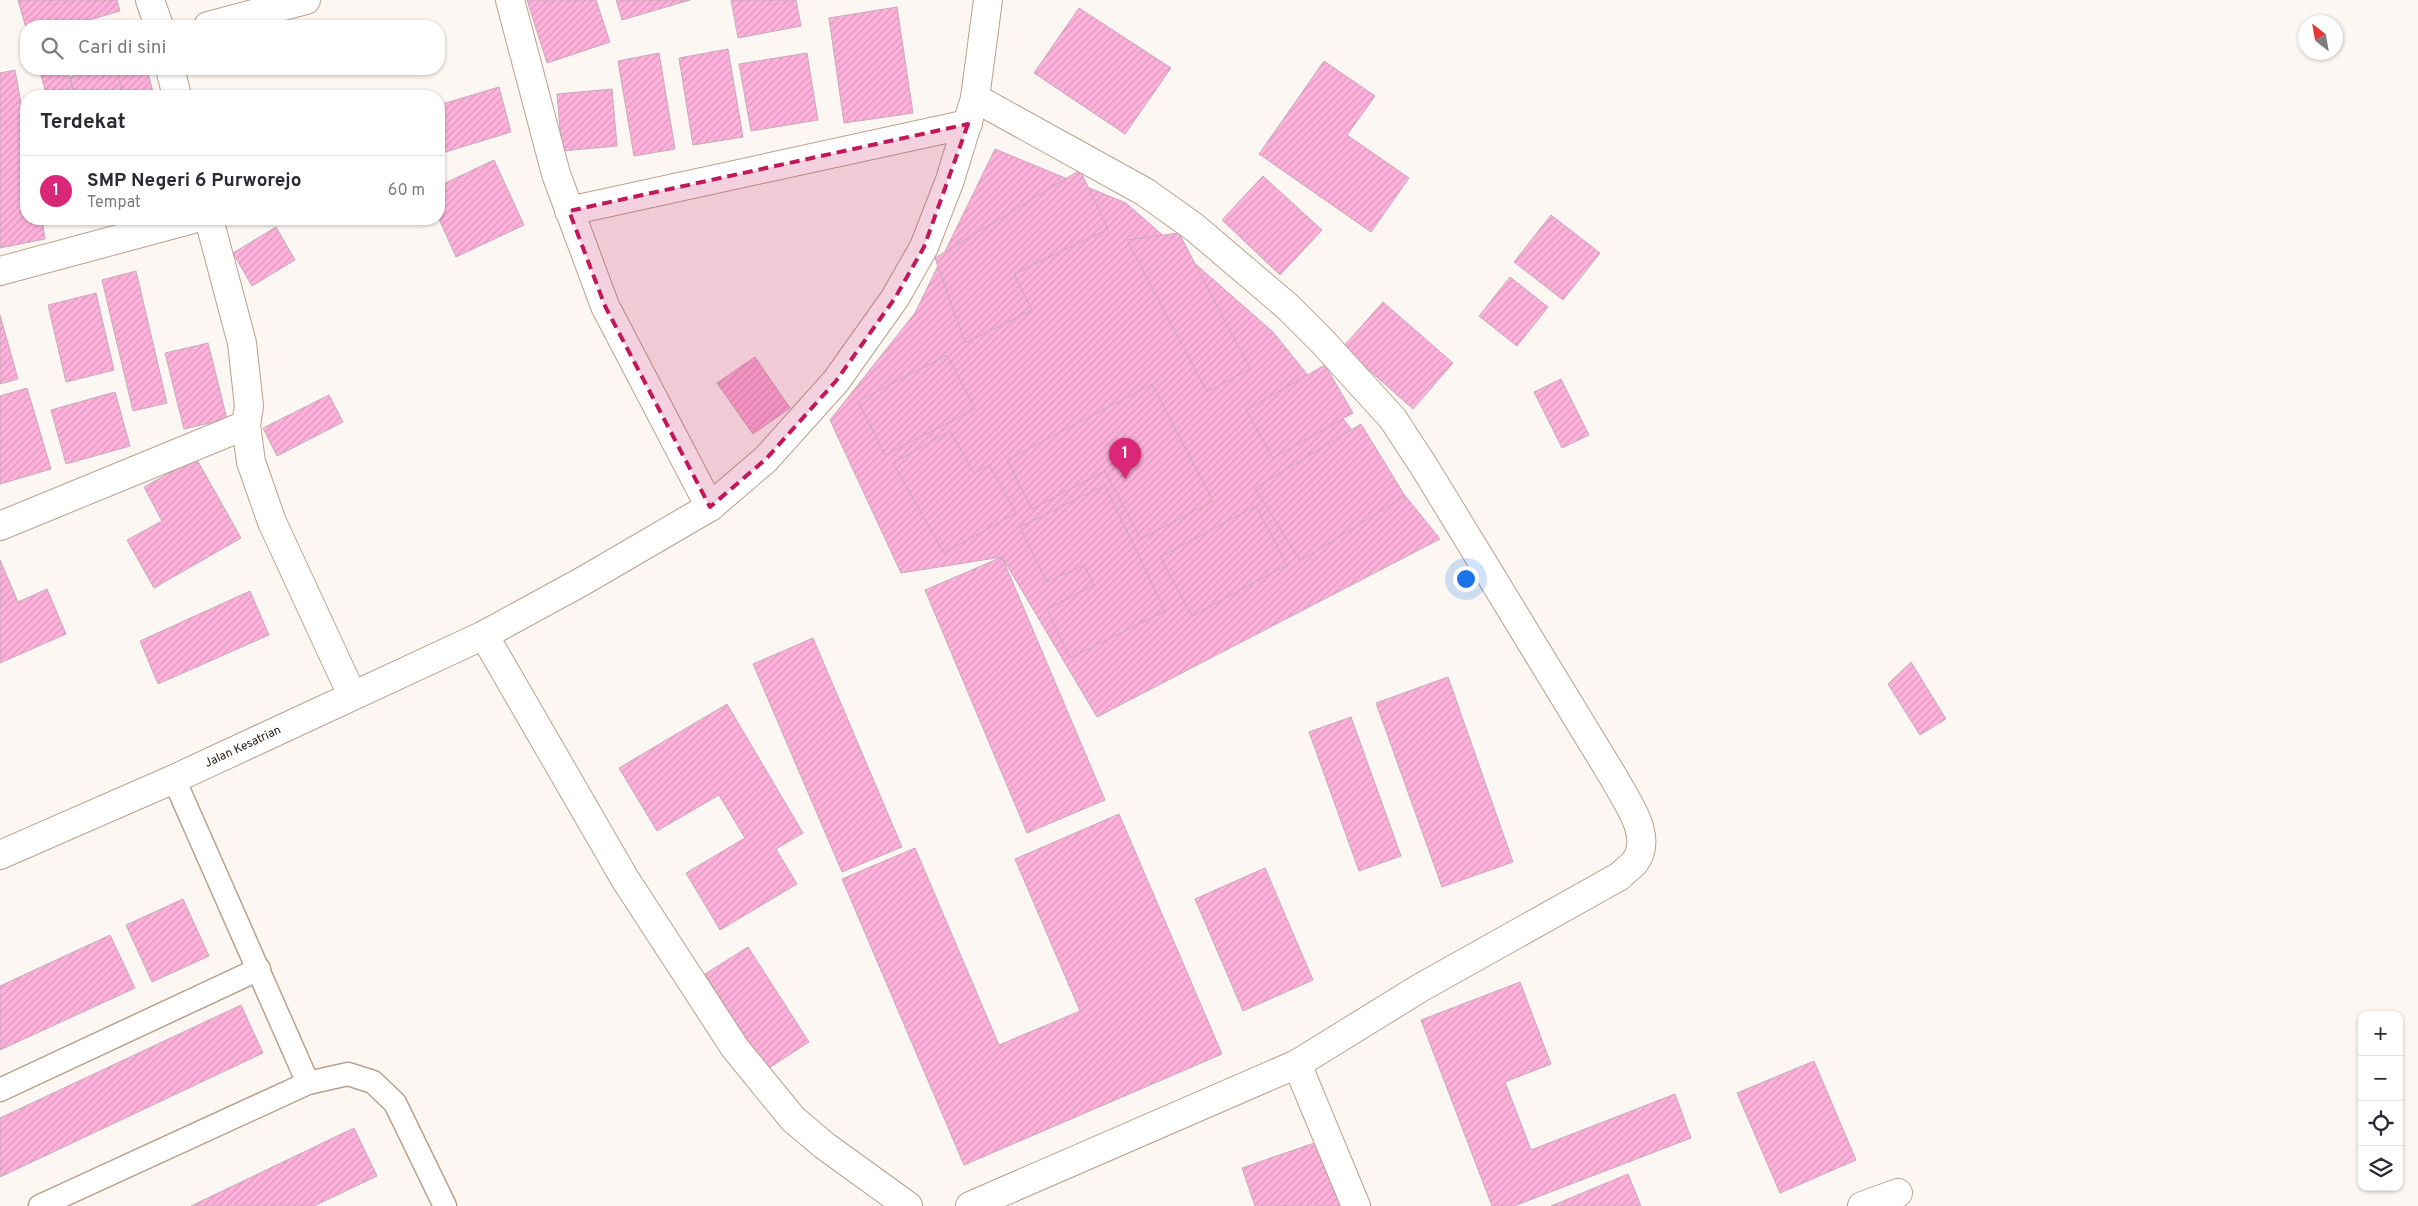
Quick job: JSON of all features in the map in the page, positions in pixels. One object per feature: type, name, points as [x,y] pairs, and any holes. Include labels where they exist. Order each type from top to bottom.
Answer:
[{"type":"street","points":[[150,0],[157,20]]},
{"type":"street","points":[[231,20],[306,0]]},
{"type":"street","points":[[510,0],[556,174],[605,306],[710,507]]},
{"type":"street","name":"Jalan Kesatrian","points":[[0,855],[174,779],[484,635],[583,581],[710,507],[766,459],[836,381],[894,298],[924,247],[950,180],[975,98],[988,0]]},
{"type":"street","points":[[172,75],[175,90]]},
{"type":"street","points":[[970,1206],[1296,1064],[1420,988],[1620,876],[1635,862],[1642,844],[1640,828],[1614,778],[1426,468],[1393,419],[1362,383],[1288,307],[1194,227],[1145,192],[975,98]]},
{"type":"street","points":[[569,211],[968,124]]},
{"type":"street","points":[[0,271],[171,225]]},
{"type":"street","points":[[211,225],[242,343],[249,406],[246,425],[250,462],[269,513],[352,695]]},
{"type":"street","points":[[0,526],[246,425]]},
{"type":"street","points":[[484,635],[624,879],[735,1048],[793,1119],[825,1146],[908,1206]]},
{"type":"street","points":[[1296,1064],[1356,1206]]},
{"type":"street","points":[[1862,1206],[1898,1193]]},
{"type":"lane","points":[[174,779],[308,1083]]},
{"type":"lane","points":[[0,1090],[259,969]]},
{"type":"lane","points":[[40,1206],[308,1083],[348,1074],[373,1082],[395,1102],[445,1206]]},
{"type":"highlighted area","points":[[968,124],[924,247],[895,298],[836,381],[766,459],[710,507],[605,306],[569,211]]},
{"type":"building","points":[[18,0],[117,0],[120,11],[89,20],[24,20]]},
{"type":"building","points":[[527,0],[596,0],[610,42],[547,63]]},
{"type":"building","points":[[616,0],[690,0],[622,20]]},
{"type":"building","points":[[731,0],[796,0],[801,26],[738,38]]},
{"type":"building","points":[[897,7],[913,113],[844,123],[829,18]]},
{"type":"building","points":[[1079,8],[1171,68],[1125,134],[1034,73]]},
{"type":"building","points":[[728,49],[743,137],[693,145],[679,58]]},
{"type":"building","points":[[659,53],[675,149],[634,156],[618,61]]},
{"type":"building","points":[[807,53],[818,120],[751,131],[739,64]]},
{"type":"building","points":[[1324,61],[1375,96],[1347,135],[1409,178],[1371,232],[1259,154]]},
{"type":"building","points":[[15,70],[20,98],[20,225],[43,225],[45,239],[0,248],[0,73]]},
{"type":"building","points":[[41,75],[69,75],[73,90],[45,90]]},
{"type":"building","points":[[77,75],[118,75],[122,90],[73,90],[70,77]]},
{"type":"building","points":[[118,75],[149,75],[152,90],[122,90]]},
{"type":"building","points":[[499,87],[511,132],[445,152],[445,103]]},
{"type":"building","points":[[612,89],[617,146],[562,151],[557,94]]},
{"type":"building","points":[[995,149],[1126,203],[1273,332],[1440,539],[1097,717],[1002,557],[901,573],[830,420],[915,313]]},
{"type":"building","points":[[494,160],[524,225],[456,257],[442,225],[445,225],[445,183]]},
{"type":"building","points":[[1080,170],[1108,229],[1014,274],[1032,310],[965,343],[935,258]]},
{"type":"building","points":[[1263,176],[1322,230],[1280,275],[1222,220]]},
{"type":"building","points":[[1551,215],[1600,253],[1563,300],[1514,262]]},
{"type":"building","points":[[276,227],[295,260],[252,286],[233,253]]},
{"type":"building","points":[[1179,233],[1250,369],[1207,392],[1127,240]]},
{"type":"building","points":[[136,271],[167,403],[133,411],[102,280]]},
{"type":"building","points":[[1510,277],[1548,307],[1517,346],[1479,316]]},
{"type":"building","points":[[96,293],[114,370],[66,382],[48,305]]},
{"type":"building","points":[[1383,302],[1453,363],[1413,409],[1343,347]]},
{"type":"building","points":[[0,315],[18,379],[0,384]]},
{"type":"building","points":[[208,343],[227,419],[184,429],[165,353]]},
{"type":"building","points":[[947,355],[975,409],[885,455],[858,401]]},
{"type":"building","points":[[755,357],[790,408],[753,434],[717,383]]},
{"type":"building","points":[[1325,365],[1353,413],[1273,458],[1246,410]]},
{"type":"building","points":[[1561,379],[1589,435],[1562,448],[1534,392]]},
{"type":"building","points":[[1152,384],[1213,501],[1141,539],[1105,471],[1032,509],[1007,460]]},
{"type":"building","points":[[27,388],[51,469],[0,484],[0,396]]},
{"type":"building","points":[[115,392],[130,446],[66,464],[51,410]]},
{"type":"building","points":[[329,395],[343,422],[277,456],[263,428]]},
{"type":"building","points":[[1361,424],[1405,496],[1300,561],[1255,488]]},
{"type":"building","points":[[950,431],[974,473],[989,465],[1016,513],[944,553],[893,463]]},
{"type":"building","points":[[196,458],[241,538],[154,588],[127,540],[162,521],[144,487]]},
{"type":"building","points":[[1105,485],[1165,611],[1070,658],[1047,609],[1094,585],[1084,565],[1047,582],[1020,527]]},
{"type":"building","points":[[1256,506],[1287,565],[1192,616],[1160,557]]},
{"type":"building","points":[[1002,557],[1105,800],[1027,833],[925,590]]},
{"type":"building","points":[[0,560],[18,602],[47,589],[66,634],[0,663]]},
{"type":"building","points":[[250,591],[269,635],[158,684],[140,641]]},
{"type":"building","points":[[813,638],[902,847],[842,872],[753,664]]},
{"type":"building","points":[[1911,662],[1946,719],[1920,735],[1888,684]]},
{"type":"building","points":[[1448,677],[1513,862],[1442,887],[1376,703]]},
{"type":"building","points":[[727,704],[803,833],[776,849],[797,884],[720,930],[686,873],[745,838],[719,795],[657,831],[619,768]]},
{"type":"building","points":[[1351,717],[1401,856],[1359,871],[1309,732]]},
{"type":"building","points":[[1119,814],[1222,1054],[964,1165],[842,879],[915,848],[999,1045],[1080,1011],[1015,859]]},
{"type":"building","points":[[1265,868],[1313,980],[1243,1011],[1195,899]]},
{"type":"building","points":[[183,899],[209,956],[152,982],[126,925]]},
{"type":"building","points":[[110,935],[135,988],[0,1050],[0,986]]},
{"type":"building","points":[[748,947],[809,1042],[766,1070],[705,974]]},
{"type":"building","points":[[1520,982],[1551,1064],[1505,1082],[1531,1150],[1675,1094],[1691,1138],[1514,1206],[1492,1206],[1421,1020]]},
{"type":"building","points":[[241,1005],[263,1053],[0,1177],[0,1118]]},
{"type":"building","points":[[1814,1061],[1856,1160],[1780,1193],[1737,1093]]},
{"type":"building","points":[[354,1128],[377,1176],[314,1206],[191,1206]]},
{"type":"building","points":[[1320,1141],[1342,1206],[1255,1206],[1242,1168]]},
{"type":"building","points":[[1628,1174],[1641,1206],[1551,1206]]},
{"type":"place","name":"SMP Negeri 6 Purworejo","points":[[1125,479]]}]
